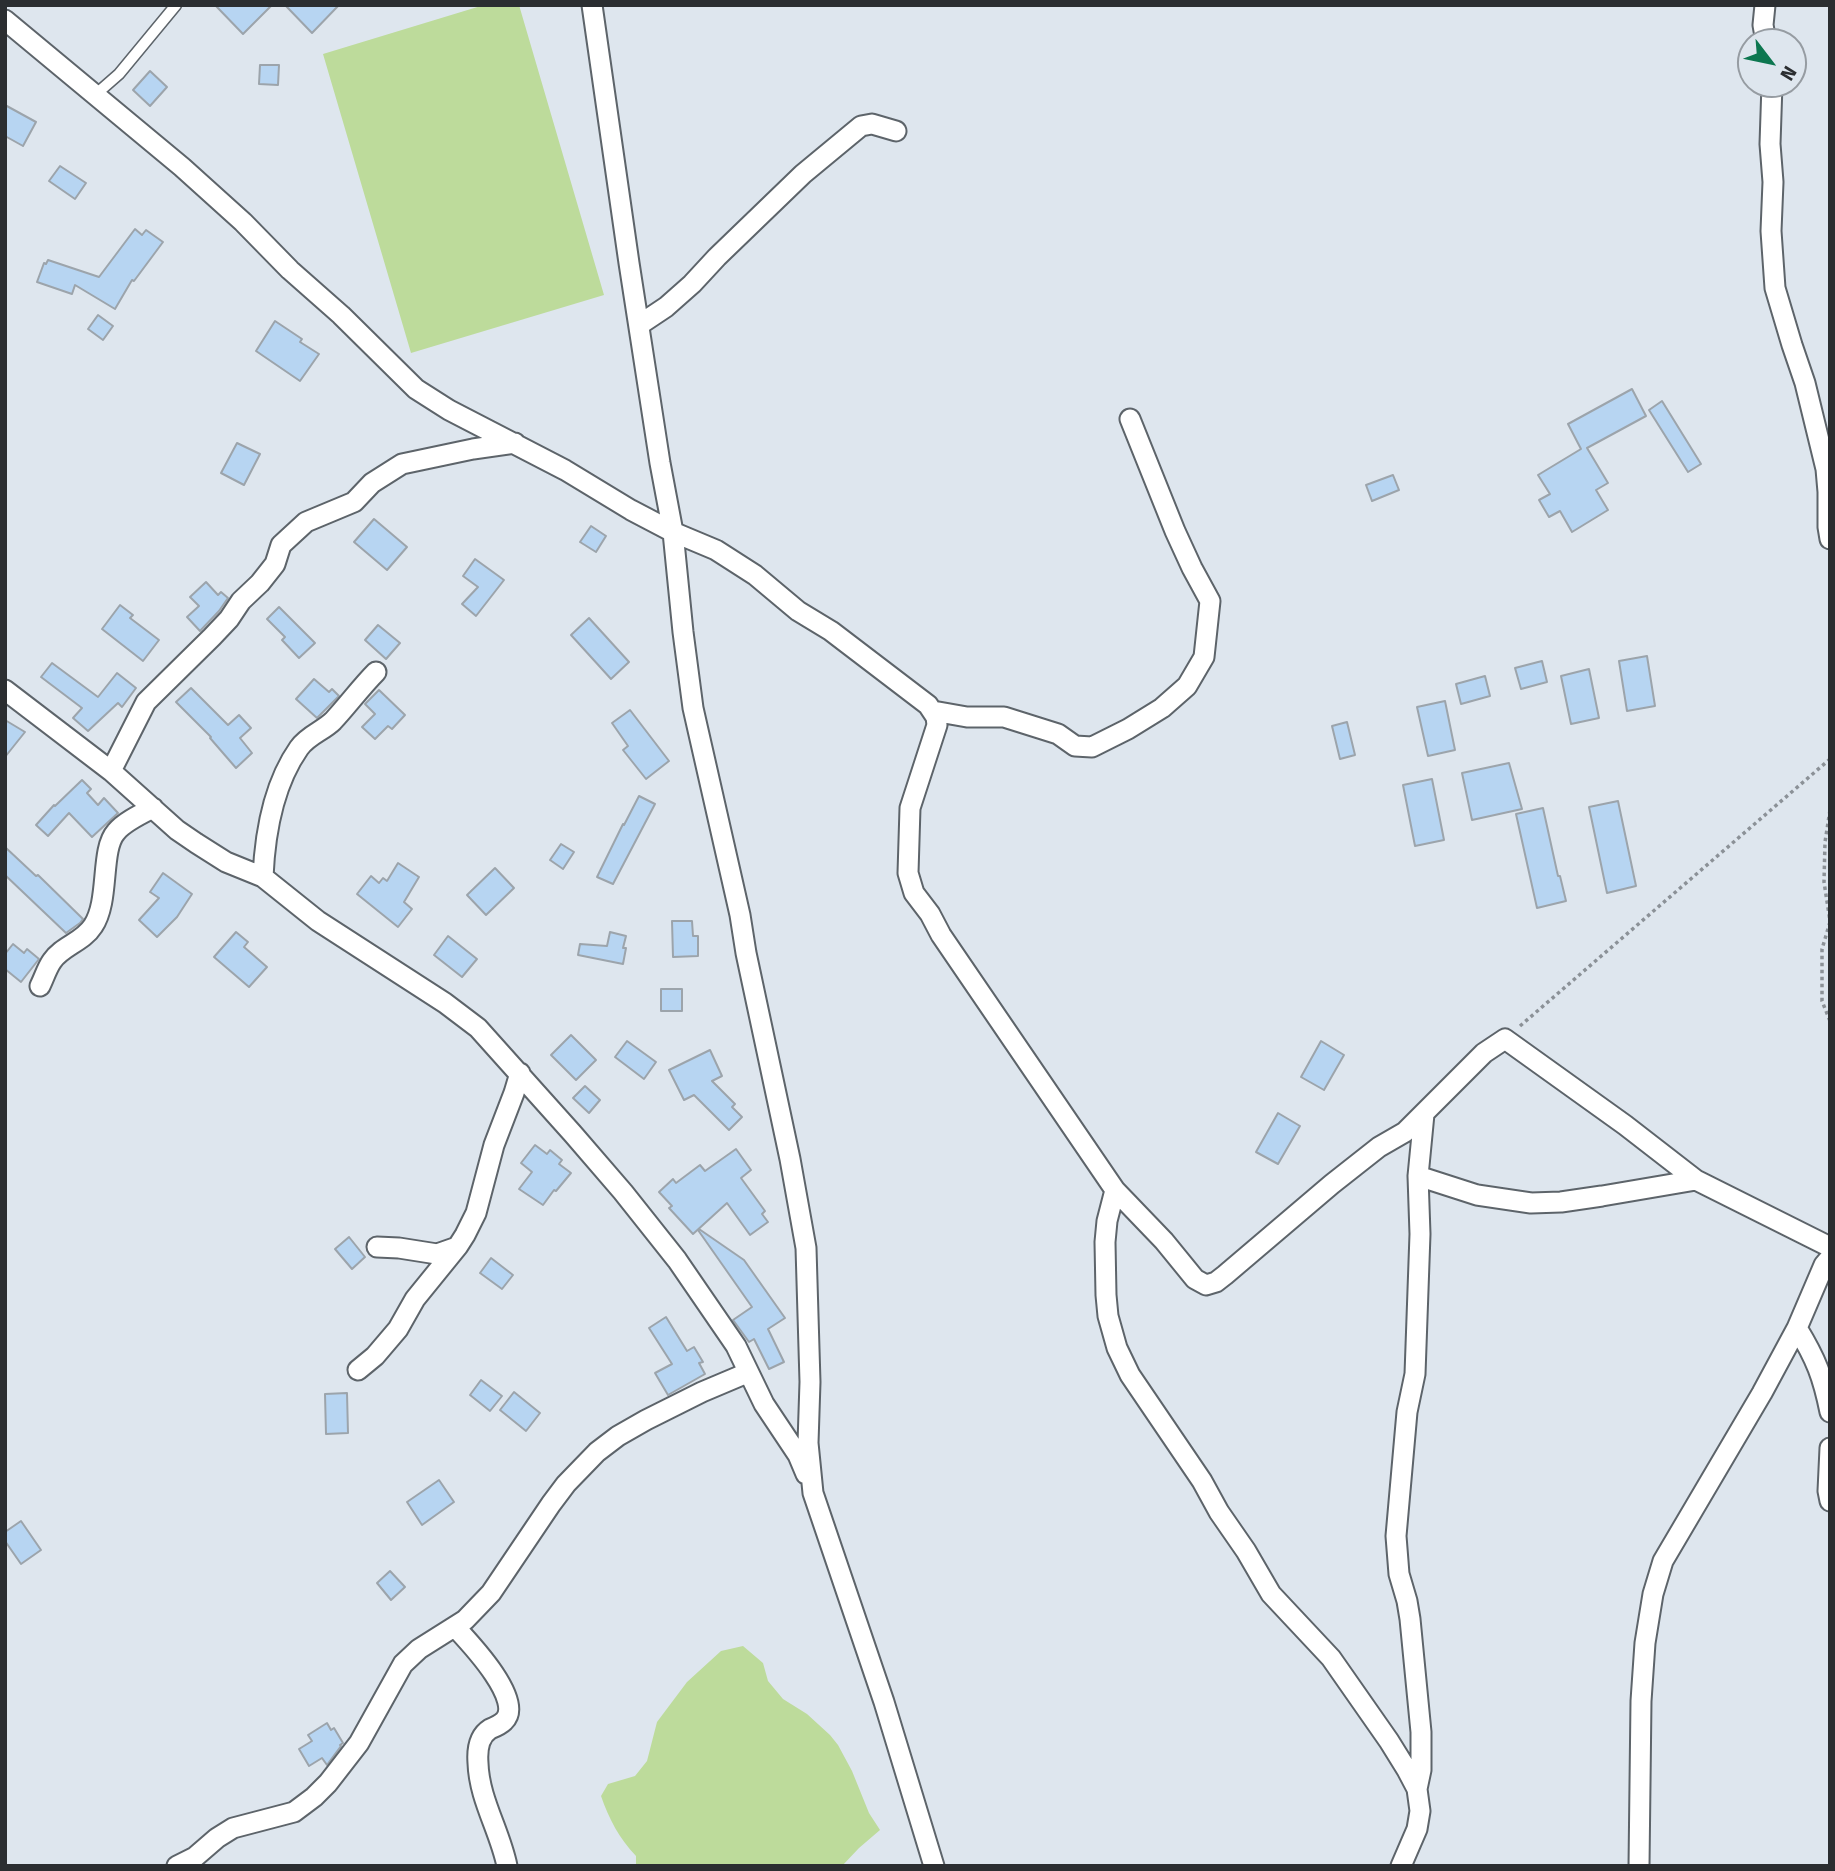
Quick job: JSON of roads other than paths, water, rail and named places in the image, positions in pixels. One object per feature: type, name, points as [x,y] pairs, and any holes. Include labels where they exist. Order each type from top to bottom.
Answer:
[{"type":"street","points":[[592,5],[629,263],[673,532],[693,708],[740,915],[806,1248],[810,1382],[808,1443],[813,1493]]},
{"type":"street","points":[[1764,28],[1765,5]]},
{"type":"street","points":[[8,26],[182,167],[416,389],[449,410],[565,470],[631,510],[716,550],[831,631],[933,711],[937,725],[911,808],[908,873],[914,893],[1115,1189],[1195,1279],[1206,1284],[1216,1282],[1332,1184],[1379,1147],[1405,1132],[1484,1053],[1505,1039],[1696,1180],[1830,1247]]},
{"type":"street","points":[[1772,98],[1771,231],[1775,288],[1808,396],[1826,469],[1830,539]]},
{"type":"street","points":[[639,326],[692,285],[717,257],[803,174],[861,126],[872,124],[896,131]]},
{"type":"street","points":[[933,711],[967,717],[1004,717],[1058,734],[1076,746],[1092,747],[1161,708],[1187,686],[1204,657],[1210,601],[1175,531],[1130,419]]},
{"type":"street","points":[[111,771],[146,702],[229,619],[241,601],[275,564],[281,545],[306,522],[354,502],[372,482],[402,464],[515,443]]},
{"type":"street","points":[[263,877],[268,824],[289,764],[309,736],[330,724],[376,672]]},
{"type":"street","points":[[5,690],[111,771],[177,830],[226,862],[263,877],[318,921],[445,1003],[478,1028],[623,1192],[677,1261],[736,1346],[764,1404],[798,1455],[884,1702],[934,1866]]},
{"type":"street","points":[[40,986],[57,955],[85,935],[97,920],[111,841],[116,832],[153,808]]},
{"type":"street","points":[[358,1370],[375,1356],[398,1329],[415,1299],[458,1246],[476,1213],[494,1145],[520,1073]]},
{"type":"street","points":[[1401,1866],[1417,1829],[1420,1811],[1417,1789],[1421,1770],[1421,1732],[1410,1619],[1399,1574],[1396,1536],[1407,1412],[1415,1374],[1420,1234],[1418,1176],[1424,1114]]},
{"type":"street","points":[[1418,1176],[1477,1195],[1531,1203],[1561,1202],[1696,1180]]},
{"type":"street","points":[[1115,1189],[1105,1242],[1106,1295],[1108,1316],[1117,1349],[1130,1375],[1202,1481],[1271,1594],[1331,1658],[1389,1741],[1417,1789]]},
{"type":"street","points":[[377,1247],[437,1254],[458,1246]]},
{"type":"street","points":[[1639,1866],[1641,1701],[1645,1643],[1653,1594],[1663,1561],[1762,1393],[1797,1328],[1824,1265],[1830,1258]]},
{"type":"street","points":[[1797,1328],[1822,1374],[1830,1412]]},
{"type":"street","points":[[177,1866],[195,1857],[233,1828],[294,1812],[314,1797],[359,1743],[403,1664],[419,1649],[456,1628],[471,1615],[491,1593],[551,1504],[597,1452],[646,1420],[747,1373]]},
{"type":"street","points":[[1830,1448],[1830,1501]]},
{"type":"street","points":[[456,1628],[486,1662],[507,1696],[510,1708],[506,1720],[482,1736],[477,1761],[481,1786],[507,1866]]},
{"type":"lane","points":[[95,95],[119,74],[176,5]]}]
